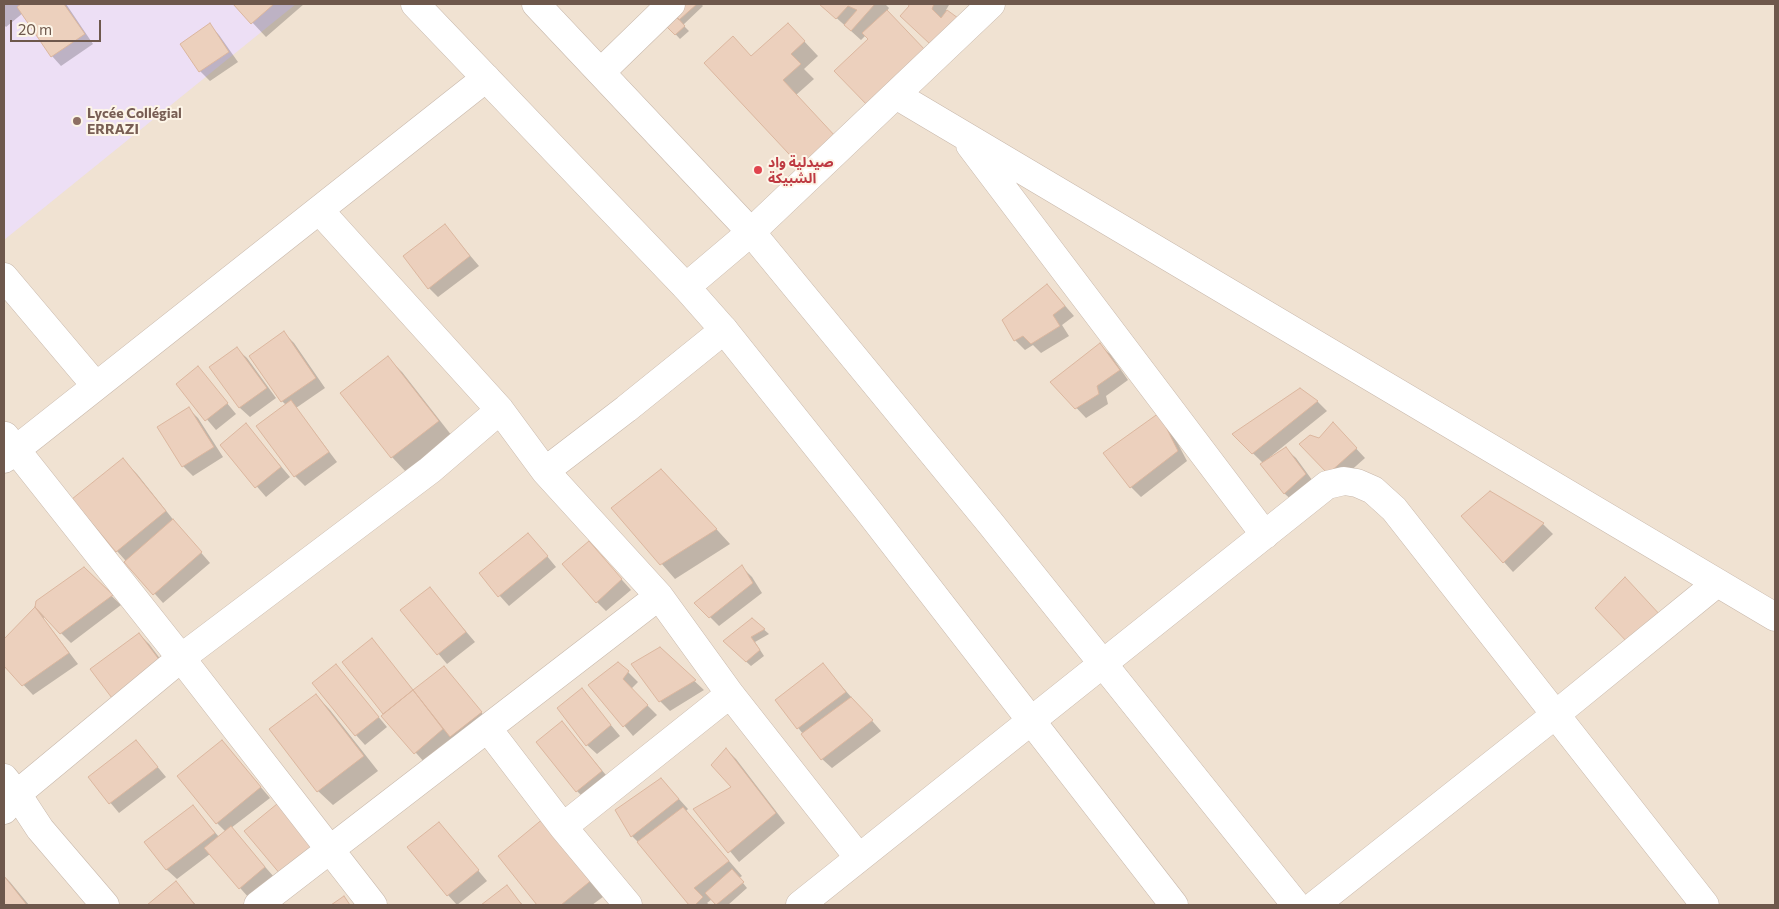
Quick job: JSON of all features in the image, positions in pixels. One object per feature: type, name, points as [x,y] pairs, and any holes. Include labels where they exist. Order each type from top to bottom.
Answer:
[{"type":"street","points":[[415,4],[686,287],[724,330],[870,513],[1174,905]]},
{"type":"street","points":[[536,4],[751,232],[991,524],[1296,905]]},
{"type":"street","points":[[601,72],[671,4]]},
{"type":"street","points":[[686,287],[751,232],[896,95],[987,5]]},
{"type":"street","points":[[373,905],[180,658],[8,448],[96,386],[486,78]]},
{"type":"street","points":[[896,95],[1775,617]]},
{"type":"street","points":[[961,134],[1265,535]]},
{"type":"street","points":[[319,210],[500,410],[545,471],[659,596],[730,694],[859,858]]},
{"type":"street","points":[[4,277],[96,386]]},
{"type":"street","points":[[545,471],[724,330]]},
{"type":"street","points":[[104,905],[8,794],[180,658],[430,470],[500,410]]},
{"type":"street","points":[[800,905],[1327,485],[1344,481],[1357,483],[1373,490],[1394,509],[1705,905]]},
{"type":"street","points":[[1315,905],[1717,584]]},
{"type":"street","points":[[258,905],[659,596]]},
{"type":"street","points":[[563,827],[730,694]]},
{"type":"street","points":[[488,729],[563,827],[628,905]]},
{"type":"shaded area","points":[[4,4],[1775,4],[1775,905],[4,905]]},
{"type":"shaded area","name":"Lycée Collégial ERRAZI","points":[[4,4],[296,4],[4,240]]},
{"type":"building","points":[[21,4],[64,4],[85,34],[51,57],[17,7]]},
{"type":"building","points":[[233,4],[274,4],[251,24]]},
{"type":"building","points":[[678,4],[697,4],[679,20],[671,11]]},
{"type":"building","points":[[819,4],[875,4],[851,31],[844,25],[857,10],[848,6],[836,19]]},
{"type":"building","points":[[908,4],[934,4],[932,9],[941,18],[947,10],[958,18],[930,44],[900,16],[909,6]]},
{"type":"building","points":[[887,10],[927,52],[869,107],[834,71],[868,39],[862,33]]},
{"type":"building","points":[[674,14],[685,26],[675,35],[664,24]]},
{"type":"building","points":[[210,23],[229,52],[199,72],[180,44]]},
{"type":"building","points":[[788,23],[805,41],[791,54],[801,64],[783,80],[836,137],[802,168],[704,63],[733,36],[751,56]]},
{"type":"building","points":[[445,224],[470,256],[428,289],[403,256]]},
{"type":"building","points":[[1047,284],[1065,306],[1053,315],[1060,326],[1031,344],[1023,336],[1014,341],[1002,320]]},
{"type":"building","points":[[284,331],[316,378],[281,402],[249,356]]},
{"type":"building","points":[[1100,343],[1120,370],[1097,386],[1099,394],[1075,409],[1050,382]]},
{"type":"building","points":[[237,347],[267,388],[239,408],[209,367]]},
{"type":"building","points":[[388,356],[439,421],[391,458],[340,393]]},
{"type":"building","points":[[198,366],[228,403],[205,421],[176,384]]},
{"type":"building","points":[[1300,388],[1318,401],[1252,454],[1232,434]]},
{"type":"building","points":[[291,400],[329,452],[294,477],[256,426]]},
{"type":"building","points":[[189,407],[214,447],[182,467],[157,427]]},
{"type":"building","points":[[1159,413],[1178,451],[1130,488],[1103,453]]},
{"type":"building","points":[[1333,422],[1357,448],[1328,474],[1299,444],[1310,435],[1319,438]]},
{"type":"building","points":[[246,423],[281,467],[255,488],[220,445]]},
{"type":"building","points":[[1286,447],[1306,474],[1284,494],[1260,464]]},
{"type":"building","points":[[123,458],[166,511],[116,552],[72,499]]},
{"type":"building","points":[[661,469],[717,529],[660,565],[611,508]]},
{"type":"building","points":[[1490,491],[1544,523],[1503,563],[1461,516]]},
{"type":"building","points":[[173,519],[202,552],[153,595],[124,562]]},
{"type":"building","points":[[528,533],[548,556],[498,597],[479,573]]},
{"type":"building","points":[[589,541],[622,579],[596,603],[562,564]]},
{"type":"building","points":[[742,565],[753,583],[709,618],[694,603]]},
{"type":"building","points":[[84,567],[113,595],[60,634],[35,607],[36,601]]},
{"type":"building","points":[[1625,577],[1662,617],[1629,644],[1595,608]]},
{"type":"building","points":[[430,587],[466,632],[437,655],[400,610]]},
{"type":"building","points":[[35,607],[69,653],[22,686],[4,666],[4,639]]},
{"type":"building","points":[[752,618],[765,629],[751,637],[760,650],[746,662],[723,641]]},
{"type":"building","points":[[139,633],[164,666],[115,702],[90,669]]},
{"type":"building","points":[[372,638],[413,690],[383,714],[342,662]]},
{"type":"building","points":[[660,647],[696,680],[659,702],[631,664]]},
{"type":"building","points":[[618,662],[629,671],[623,679],[648,705],[623,727],[588,685]]},
{"type":"building","points":[[823,663],[846,692],[797,729],[775,700]]},
{"type":"building","points":[[336,664],[379,717],[355,736],[312,683]]},
{"type":"building","points":[[444,666],[482,712],[450,737],[413,690]]},
{"type":"building","points":[[582,688],[611,725],[586,746],[557,708]]},
{"type":"building","points":[[413,690],[443,729],[414,754],[381,716]]},
{"type":"building","points":[[316,694],[364,756],[317,792],[269,729]]},
{"type":"building","points":[[851,697],[873,720],[821,760],[801,734]]},
{"type":"building","points":[[562,721],[602,771],[576,792],[536,742]]},
{"type":"building","points":[[136,740],[158,767],[109,804],[88,777]]},
{"type":"building","points":[[222,740],[261,787],[216,824],[177,776]]},
{"type":"building","points":[[726,748],[776,813],[728,853],[693,809],[731,787],[711,765]]},
{"type":"building","points":[[661,778],[679,799],[631,837],[615,810]]},
{"type":"building","points":[[277,804],[314,848],[281,875],[244,831]]},
{"type":"building","points":[[193,805],[215,833],[166,870],[144,842]]},
{"type":"building","points":[[683,807],[729,861],[694,888],[703,897],[695,905],[689,905],[637,842]]},
{"type":"building","points":[[544,818],[593,879],[561,905],[537,905],[498,856]]},
{"type":"building","points":[[439,822],[479,870],[447,896],[407,847]]},
{"type":"building","points":[[231,826],[265,867],[239,889],[204,848]]},
{"type":"building","points":[[732,869],[744,882],[716,905],[705,893]]},
{"type":"building","points":[[4,876],[27,905],[4,905]]},
{"type":"building","points":[[176,881],[195,905],[147,905]]},
{"type":"building","points":[[507,885],[522,905],[481,905]]},
{"type":"building","points":[[344,896],[350,905],[331,905]]},
{"type":"place","name":"Lycée Collégial ERRAZI","points":[[77,121]]},
{"type":"place","name":"صيدلية واد الشبيكة","points":[[758,170]]}]
